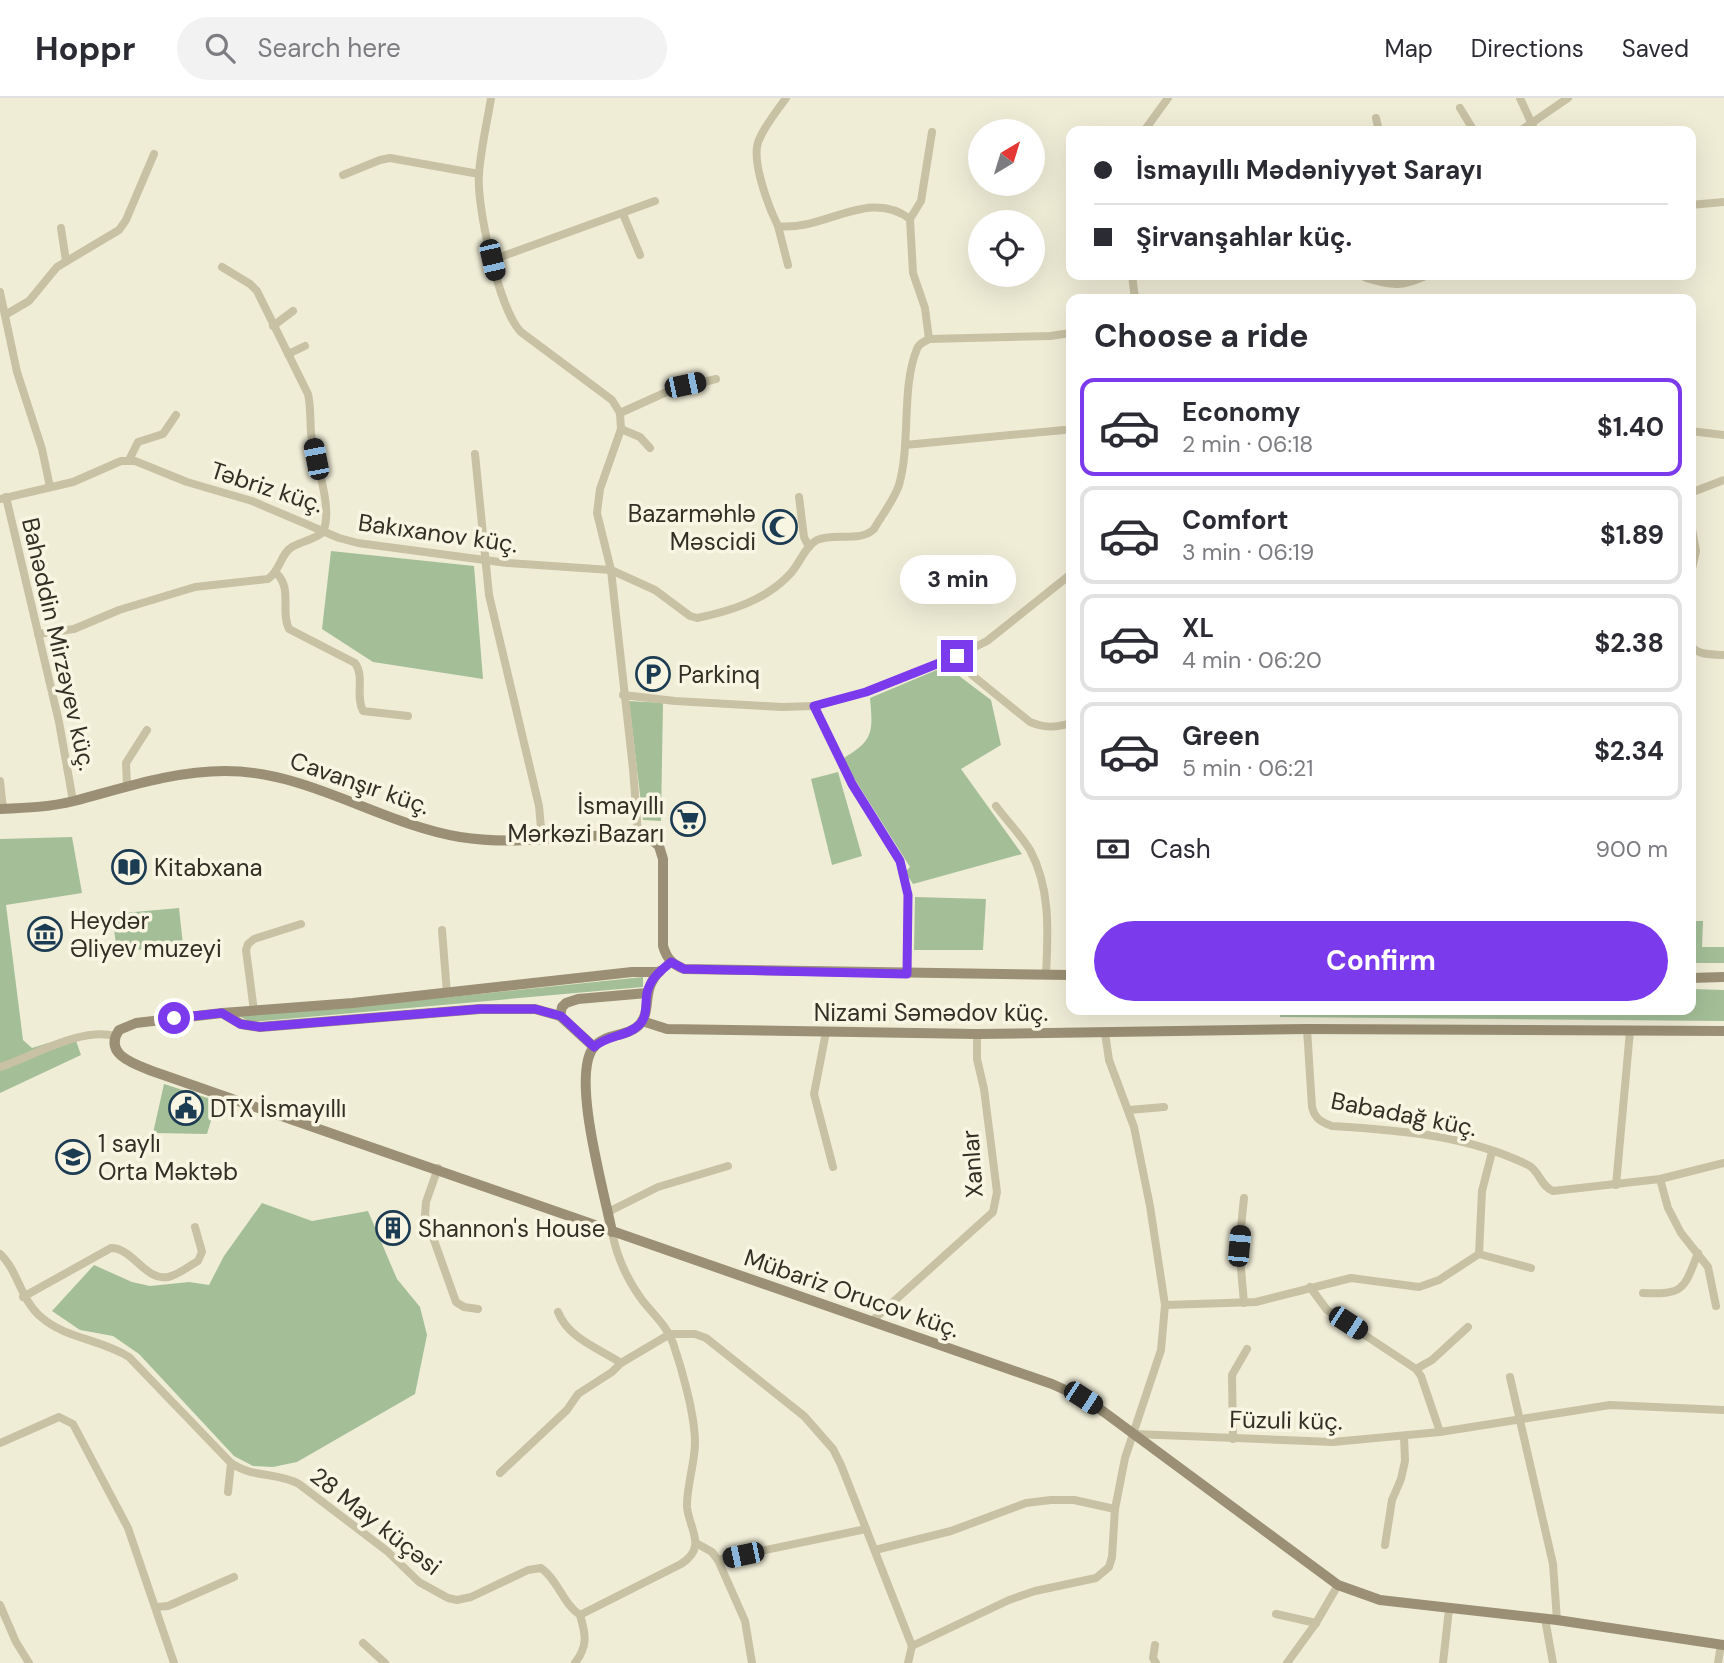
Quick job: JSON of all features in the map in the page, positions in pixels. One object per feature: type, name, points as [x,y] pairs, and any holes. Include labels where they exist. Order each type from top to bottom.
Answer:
[{"type":"street","points":[[491,98],[479,174],[479,191],[497,283],[513,324],[611,400],[620,413],[621,429],[597,500],[598,524],[611,570],[638,834]]},
{"type":"street","points":[[786,98],[758,142],[756,151],[768,206],[778,226],[788,265]]},
{"type":"street","points":[[1148,126],[1168,98]]},
{"type":"street","points":[[1520,98],[1533,126]]},
{"type":"street","points":[[1534,126],[1567,98]]},
{"type":"street","points":[[1460,108],[1471,126]]},
{"type":"street","points":[[1376,118],[1378,126]]},
{"type":"street","points":[[929,339],[925,308],[913,273],[910,219],[921,201],[932,132]]},
{"type":"street","points":[[5,315],[29,301],[57,267],[120,230],[154,154]]},
{"type":"street","points":[[343,175],[390,158],[479,174]]},
{"type":"street","points":[[492,260],[655,201]]},
{"type":"street","points":[[1696,204],[1724,202]]},
{"type":"street","points":[[778,226],[793,227],[866,207],[881,206],[901,211],[910,219]]},
{"type":"street","points":[[623,214],[640,255]]},
{"type":"street","points":[[61,228],[66,261]]},
{"type":"street","name":"Təbriz küç.","points":[[129,460],[187,482],[252,501],[323,532],[327,524],[311,433],[308,394],[257,291],[222,267]]},
{"type":"street","points":[[1373,280],[1392,285],[1410,284],[1418,280]]},
{"type":"street","name":"Bahəddin Mirzəyev küç.","points":[[0,292],[17,372],[42,449],[50,487]]},
{"type":"street","points":[[273,326],[293,311]]},
{"type":"street","points":[[799,497],[804,537],[809,547],[819,539],[869,534],[874,528],[898,489],[911,375],[920,343],[929,339],[1066,334]]},
{"type":"street","points":[[288,354],[305,345]]},
{"type":"street","points":[[620,413],[685,385],[716,379]]},
{"type":"street","points":[[3,498],[74,482],[129,460],[138,442],[163,434],[176,415]]},
{"type":"street","points":[[621,429],[640,437],[650,448]]},
{"type":"street","points":[[905,445],[1064,430]]},
{"type":"street","points":[[1696,431],[1724,435]]},
{"type":"street","points":[[475,454],[492,612],[536,796],[542,839]]},
{"type":"street","points":[[1696,491],[1724,480]]},
{"type":"street","name":"Bahəddin Mirzəyev küç.","points":[[3,498],[60,722],[73,801]]},
{"type":"street","name":"Bakıxanov küç.","points":[[276,573],[285,553],[323,532],[358,543],[485,560],[611,570],[655,590],[690,616],[697,618],[746,604],[770,592],[789,575],[809,547]]},
{"type":"street","points":[[38,635],[74,629],[119,610],[195,587],[258,581],[268,579],[276,573],[282,578],[286,590],[286,623],[289,629],[355,663],[360,670],[359,703],[363,711],[408,716]]},
{"type":"street","points":[[623,695],[675,701],[782,707],[814,706],[866,692],[957,656],[998,633],[1066,578]]},
{"type":"street","points":[[1696,650],[1703,654],[1724,655]]},
{"type":"street","points":[[957,656],[972,675],[1030,722],[1058,728],[1066,725]]},
{"type":"street","points":[[814,706],[852,784],[900,861],[908,895],[907,974]]},
{"type":"street","points":[[127,786],[126,763],[147,730]]},
{"type":"street","name":"Cavanşır küç.","points":[[1,809],[73,801],[193,772],[251,772],[301,782],[402,822],[443,833],[491,840],[646,835],[655,842],[663,859],[663,946],[671,962]]},
{"type":"street","points":[[0,781],[1,809]]},
{"type":"street","points":[[996,806],[1029,849],[1040,872],[1048,915],[1046,975]]},
{"type":"street","points":[[254,1011],[246,950],[248,944],[254,939],[301,924]]},
{"type":"street","points":[[442,930],[447,994]]},
{"type":"street","points":[[575,1663],[583,1651],[586,1638],[580,1615],[688,1560],[695,1543],[687,1508],[692,1476],[694,1427],[670,1334],[626,1276],[619,1260],[589,1114],[587,1069],[594,1047],[609,1037],[633,1029],[642,1021],[647,993],[653,979],[671,962],[684,969],[1066,975]]},
{"type":"street","points":[[0,1067],[88,1034],[105,1033],[115,1036],[125,1026],[136,1023],[447,994],[632,972],[659,972]]},
{"type":"street","points":[[1696,978],[1724,977]]},
{"type":"street","points":[[561,1016],[562,1007],[573,1000],[647,993]]},
{"type":"street","points":[[222,1013],[240,1024],[260,1027],[480,1009],[535,1009],[561,1016],[594,1047]]},
{"type":"street","name":"Nizami Səmədov küç.","points":[[642,1021],[667,1029],[977,1034],[1307,1029],[1724,1031]]},
{"type":"street","name":"Babadağ küç.","points":[[1307,1029],[1312,1107],[1320,1122],[1332,1126],[1426,1134],[1492,1152],[1531,1166],[1547,1188],[1553,1191],[1660,1179],[1724,1163]]},
{"type":"street","points":[[1616,1185],[1630,1031]]},
{"type":"street","points":[[825,1032],[814,1094],[833,1167]]},
{"type":"street","points":[[912,1646],[1009,1600],[1034,1591],[1096,1578],[1109,1567],[1115,1509],[1132,1434],[1161,1350],[1165,1305],[1150,1206],[1129,1110],[1110,1060],[1105,1033]]},
{"type":"street","name":"Xanlar","points":[[872,1321],[993,1212],[997,1192],[984,1089],[977,1059],[977,1034]]},
{"type":"street","name":"Mübariz Orucov küç.","points":[[115,1036],[115,1050],[120,1056],[138,1065],[1052,1384],[1083,1398],[1338,1585],[1360,1595],[1380,1600],[1722,1644],[1718,1663]]},
{"type":"street","points":[[1129,1110],[1164,1107]]},
{"type":"street","points":[[1479,1254],[1482,1191],[1492,1152]]},
{"type":"street","points":[[608,1212],[658,1187],[728,1166]]},
{"type":"street","points":[[438,1168],[426,1202],[426,1222],[456,1302],[464,1307],[478,1309]]},
{"type":"street","points":[[1660,1179],[1668,1208],[1681,1233],[1708,1267],[1716,1306]]},
{"type":"street","points":[[1244,1198],[1239,1246],[1244,1303]]},
{"type":"street","points":[[23,1297],[111,1248],[124,1251],[152,1274],[168,1277],[198,1261],[202,1252],[195,1227]]},
{"type":"street","points":[[1643,1293],[1677,1292],[1687,1281],[1698,1253]]},
{"type":"street","name":"28 May küçəsi","points":[[0,1254],[23,1297],[39,1315],[60,1330],[104,1343],[129,1357],[231,1463],[249,1473],[284,1477],[299,1484],[394,1556],[419,1582],[441,1595],[457,1600],[471,1597],[528,1570],[541,1568],[550,1575],[573,1611],[580,1615]]},
{"type":"street","points":[[1165,1305],[1244,1303],[1350,1278],[1405,1286],[1429,1285],[1479,1254],[1531,1268]]},
{"type":"street","points":[[1310,1287],[1327,1310],[1416,1370],[1421,1376],[1440,1432]]},
{"type":"street","points":[[558,1312],[572,1334],[621,1363]]},
{"type":"street","points":[[1416,1370],[1432,1360],[1468,1327]]},
{"type":"street","points":[[500,1473],[561,1416],[578,1394],[621,1363],[670,1334],[695,1334],[706,1338],[804,1416],[833,1449],[912,1646],[908,1663]]},
{"type":"street","points":[[1233,1439],[1232,1375],[1247,1349]]},
{"type":"street","points":[[1510,1377],[1553,1564],[1553,1663]]},
{"type":"street","name":"Füzuli küç.","points":[[1132,1434],[1333,1442],[1440,1432],[1610,1405],[1724,1410]]},
{"type":"street","points":[[0,1443],[59,1417],[73,1424],[128,1528],[174,1663]]},
{"type":"street","points":[[1385,1545],[1392,1500],[1405,1461],[1404,1436]]},
{"type":"street","points":[[228,1492],[231,1463]]},
{"type":"street","points":[[875,1550],[951,1531],[1026,1503],[1074,1500],[1115,1509]]},
{"type":"street","points":[[718,1560],[866,1529]]},
{"type":"street","points":[[695,1543],[712,1552],[718,1560],[742,1613],[752,1663]]},
{"type":"street","points":[[156,1607],[168,1606],[234,1577]]},
{"type":"street","points":[[1287,1663],[1316,1623],[1338,1585]]},
{"type":"street","points":[[0,1605],[16,1642],[29,1663]]},
{"type":"street","points":[[1443,1663],[1449,1609]]},
{"type":"street","points":[[1276,1614],[1316,1623]]},
{"type":"street","points":[[363,1643],[385,1663]]},
{"type":"street","points":[[1155,1645],[1153,1658],[1156,1663]]},
{"type":"green space","points":[[331,551],[474,566],[483,679],[373,662],[322,629]]},
{"type":"green space","points":[[946,666],[991,700],[1001,745],[961,769],[1022,854],[913,884],[905,872],[910,867],[842,759],[866,741],[871,727],[870,698]]},
{"type":"green space","points":[[629,701],[663,703],[661,821],[643,820]]},
{"type":"green space","points":[[838,772],[862,856],[832,865],[811,779]]},
{"type":"green space","points":[[72,837],[82,893],[6,905],[23,1040],[32,1048],[74,1035],[81,1055],[0,1093],[0,839]]},
{"type":"green space","points":[[915,897],[986,899],[983,950],[914,950]]},
{"type":"green space","points":[[179,908],[183,945],[117,952],[112,914]]},
{"type":"green space","points":[[1696,921],[1703,921],[1702,947],[1724,947],[1724,963],[1696,963]]},
{"type":"green space","points":[[643,977],[643,987],[252,1022],[238,1016],[352,1007]]},
{"type":"green space","points":[[1696,989],[1724,990],[1724,1021],[1280,1017],[1696,1015]]},
{"type":"green space","points":[[164,1084],[217,1101],[207,1134],[153,1133]]},
{"type":"green space","points":[[262,1203],[312,1221],[368,1211],[397,1279],[420,1307],[427,1335],[415,1394],[297,1462],[273,1467],[253,1466],[234,1456],[139,1354],[113,1336],[80,1330],[52,1311],[94,1265],[132,1282],[150,1286],[189,1282],[209,1285],[224,1256]]},
{"type":"place","name":"Bazarməhlə Məscidi","points":[[780,527]]},
{"type":"place","name":"Parkinq","points":[[653,674]]},
{"type":"place","name":"İsmayıllı Mərkəzi Bazarı","points":[[688,819]]},
{"type":"place","name":"Kitabxana","points":[[129,867]]},
{"type":"place","name":"Heydər Əliyev muzeyi","points":[[45,934]]},
{"type":"place","name":"DTX İsmayıllı","points":[[186,1108]]},
{"type":"place","name":"1 saylı Orta Məktəb","points":[[73,1157]]},
{"type":"place","name":"Shannon's House","points":[[393,1228]]},
{"type":"route","points":[[174,1018],[222,1013],[240,1024],[260,1027],[480,1009],[535,1009],[561,1016],[594,1047],[609,1037],[639,1025],[645,1016],[647,993],[653,979],[671,962],[684,969],[907,974],[908,895],[900,861],[852,784],[814,706],[866,692],[957,656]]}]
